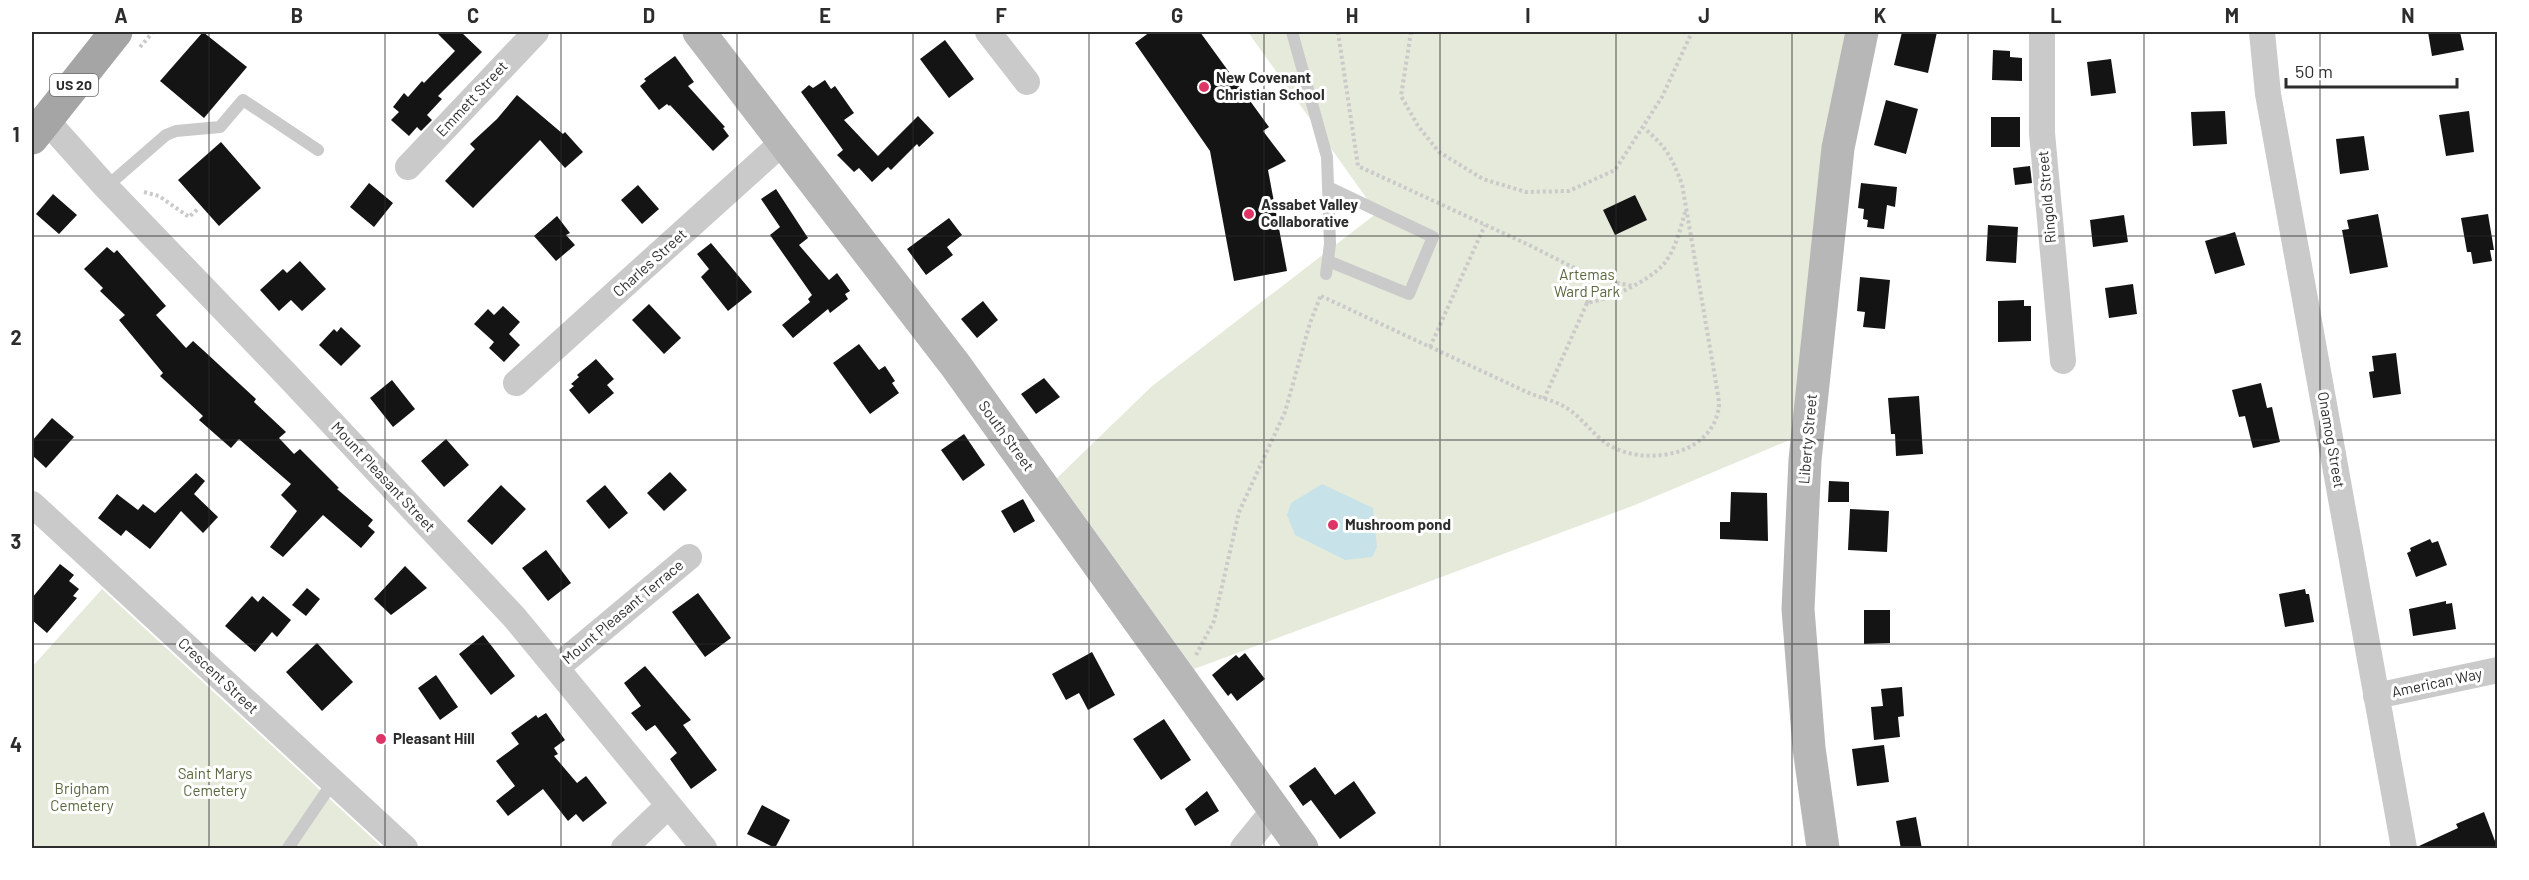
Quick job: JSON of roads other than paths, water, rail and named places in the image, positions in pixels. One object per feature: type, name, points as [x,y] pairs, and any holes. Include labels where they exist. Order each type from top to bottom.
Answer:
[{"type":"main road","name":"US 20","points":[[39,129],[116,32]]},
{"type":"main road","name":"South Street","points":[[699,32],[956,366],[1302,849]]},
{"type":"main road","name":"Liberty Street","points":[[1823,849],[1809,748],[1798,609],[1805,460],[1819,312],[1839,148],[1862,32]]},
{"type":"street","name":"Emmett Street","points":[[408,167],[536,32]]},
{"type":"street","points":[[988,32],[1027,82]]},
{"type":"street","name":"Ringold Street","points":[[2042,32],[2042,133],[2063,361]]},
{"type":"street","name":"Onamog Street","points":[[2262,32],[2268,94],[2404,849]]},
{"type":"street","name":"Mount Pleasant Street","points":[[39,129],[106,187],[507,610],[704,849]]},
{"type":"street","name":"Charles Street","points":[[516,383],[783,142]]},
{"type":"street","name":"Crescent Street","points":[[32,504],[405,849]]},
{"type":"street","name":"Mount Pleasant Terrace","points":[[556,668],[689,556]]},
{"type":"street","name":"American Way","points":[[2376,696],[2498,670]]},
{"type":"street","points":[[624,849],[668,806]]},
{"type":"street","points":[[1243,849],[1274,810]]},
{"type":"lane","points":[[1292,32],[1327,157],[1330,188],[1330,244],[1326,274]]},
{"type":"lane","points":[[106,187],[166,135],[176,131],[220,127],[243,100],[318,150]]},
{"type":"lane","points":[[1328,261],[1408,294],[1433,237],[1330,188]]},
{"type":"lane","points":[[288,849],[333,782]]},
{"type":"water","name":"Mushroom pond","points":[[1322,484],[1373,508],[1377,547],[1372,557],[1345,560],[1295,535],[1287,515],[1291,503]]},
{"type":"place","name":"New Covenant Christian School","points":[[1204,87]]},
{"type":"place","name":"Assabet Valley Collaborative","points":[[1249,214]]},
{"type":"place","name":"Mushroom pond","points":[[1333,525]]},
{"type":"place","name":"Pleasant Hill","points":[[381,739]]},
{"type":"park label","name":"Artemas Ward Park","points":[[1587,284]]},
{"type":"park label","name":"Saint Marys Cemetery","points":[[215,782]]},
{"type":"park label","name":"Brigham Cemetery","points":[[82,798]]}]
